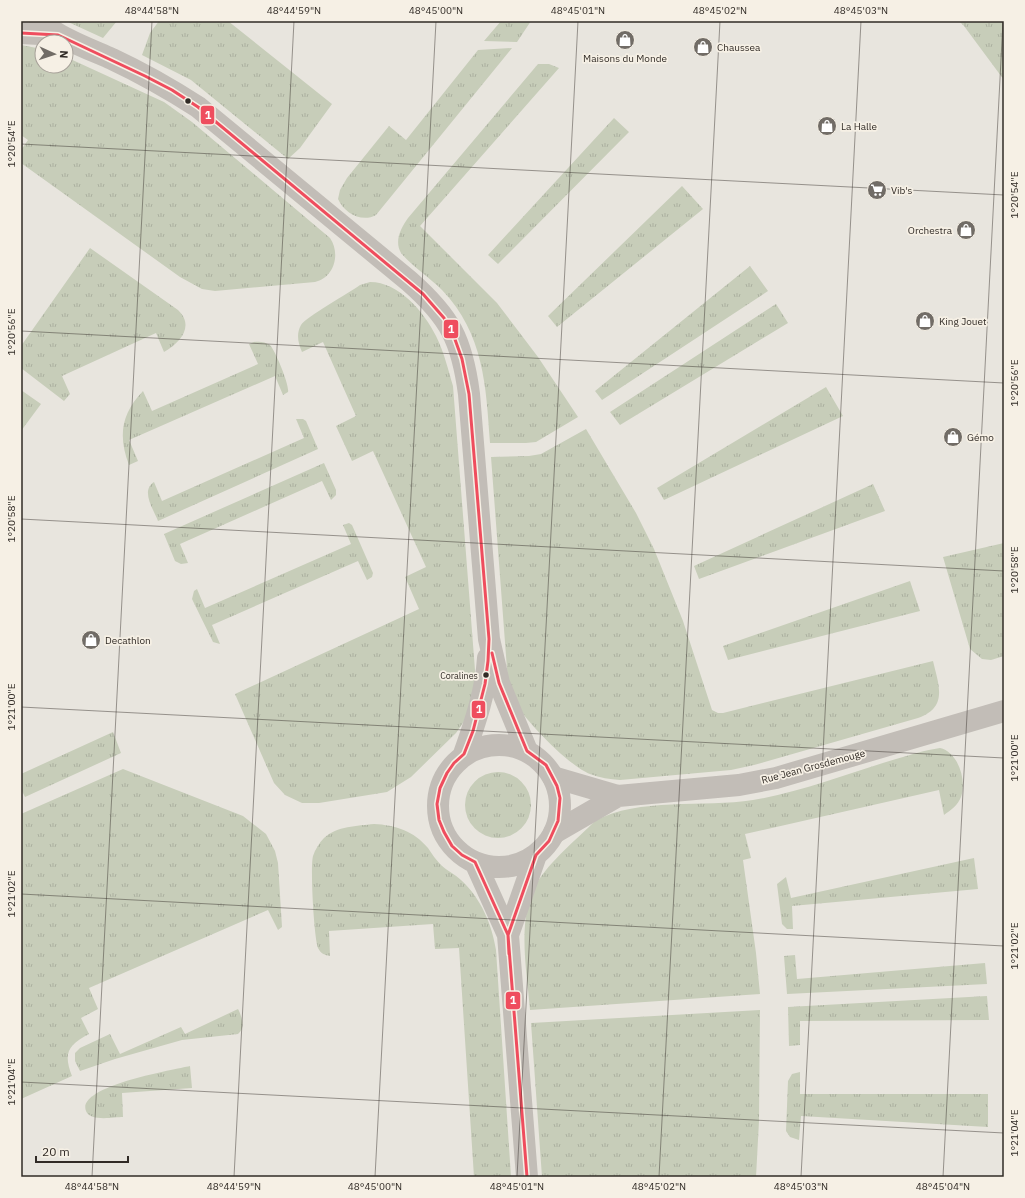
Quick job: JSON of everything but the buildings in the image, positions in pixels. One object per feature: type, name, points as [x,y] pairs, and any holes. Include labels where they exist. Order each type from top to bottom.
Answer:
[{"type":"street","points":[[40,21],[57,34]]},
{"type":"street","points":[[21,33],[40,34]]},
{"type":"street","points":[[74,43],[172,90],[198,107],[428,297],[442,314],[458,342],[466,374],[489,639],[499,683],[527,751]]},
{"type":"street","points":[[464,754],[485,684],[489,639]]},
{"type":"street","name":"Rue Jean Grosdemouge","points":[[618,796],[739,785],[776,778],[1004,711]]},
{"type":"street","points":[[495,744],[511,745],[527,751],[546,765],[553,777],[558,792],[560,810],[554,833],[536,855],[513,866],[500,867],[475,862],[462,855],[452,846],[439,820],[437,804],[440,788],[447,773],[454,763],[464,754],[479,747],[495,744]]},
{"type":"street","points":[[553,777],[618,796]]},
{"type":"street","points":[[554,833],[618,796]]},
{"type":"street","points":[[508,935],[536,855]]},
{"type":"street","points":[[475,862],[508,935],[527,1177]]},
{"type":"green space","points":[[66,21],[117,21],[103,38]]},
{"type":"green space","points":[[159,21],[228,21],[332,104],[300,148],[288,159],[191,80],[142,55],[150,33]]},
{"type":"green space","points":[[501,21],[531,21],[517,42],[484,41]]},
{"type":"green space","points":[[959,21],[1004,21],[1004,80],[964,26]]},
{"type":"green space","points":[[21,45],[34,47],[34,74],[74,74],[74,61],[164,102],[192,122],[330,238],[335,251],[334,264],[327,276],[322,280],[315,282],[215,291],[202,289],[180,277],[21,163],[21,150],[28,140],[21,135]]},
{"type":"green space","points":[[512,48],[376,215],[365,218],[359,217],[344,209],[338,199],[340,190],[347,178],[389,126],[406,140],[478,50]]},
{"type":"green space","points":[[538,64],[549,64],[559,68],[420,226],[497,303],[538,357],[578,417],[536,442],[490,443],[484,381],[475,343],[467,324],[456,307],[442,290],[401,253],[398,239],[408,218]]},
{"type":"green space","points":[[614,118],[629,132],[498,264],[488,255]]},
{"type":"green space","points":[[682,186],[703,209],[557,327],[548,316]]},
{"type":"green space","points":[[90,248],[178,310],[183,316],[185,328],[180,339],[164,352],[156,333],[62,376],[70,394],[64,401],[21,368],[21,346]]},
{"type":"green space","points":[[750,266],[768,291],[602,400],[595,391]]},
{"type":"green space","points":[[370,282],[381,283],[391,287],[409,300],[425,317],[439,342],[453,386],[475,670],[475,688],[465,720],[456,733],[411,777],[387,792],[319,803],[302,803],[285,795],[274,783],[235,694],[419,609],[405,577],[426,567],[373,451],[352,461],[336,426],[356,416],[323,342],[302,352],[299,342],[299,328],[305,321],[360,285]]},
{"type":"green space","points":[[776,304],[788,323],[620,425],[610,412]]},
{"type":"green space","points":[[254,342],[264,342],[270,345],[285,376],[288,392],[283,395],[275,376],[129,440],[138,461],[129,465],[123,444],[124,426],[130,408],[143,391],[152,411],[258,364],[249,344]]},
{"type":"green space","points":[[826,387],[843,416],[664,500],[657,488]]},
{"type":"green space","points":[[21,390],[41,404],[21,431]]},
{"type":"green space","points":[[296,419],[303,419],[306,421],[318,449],[158,521],[149,501],[148,495],[148,490],[154,482],[162,501],[304,438]]},
{"type":"green space","points":[[586,429],[636,513],[654,549],[683,621],[712,710],[718,713],[723,713],[933,661],[939,687],[938,702],[934,708],[918,718],[754,765],[731,770],[620,780],[590,774],[571,762],[537,730],[513,699],[509,688],[491,457],[529,456],[541,454]]},
{"type":"green space","points":[[324,463],[336,490],[336,495],[331,500],[322,481],[180,544],[188,563],[181,564],[175,561],[164,534]]},
{"type":"green space","points":[[873,484],[885,511],[699,579],[694,566]]},
{"type":"green space","points":[[349,523],[352,525],[373,573],[372,577],[367,580],[358,561],[212,625],[220,644],[213,642],[192,599],[194,591],[197,589],[205,608],[351,544],[343,525]]},
{"type":"green space","points":[[1004,543],[1004,656],[991,660],[982,659],[970,649],[943,557]]},
{"type":"green space","points":[[910,581],[920,611],[728,660],[723,646]]},
{"type":"green space","points":[[113,732],[121,753],[25,797],[21,789],[21,774]]},
{"type":"green space","points":[[940,748],[952,755],[956,761],[960,768],[963,783],[963,790],[960,800],[944,815],[939,790],[745,834],[751,858],[743,860],[760,994],[530,1010],[524,945],[527,912],[531,897],[542,875],[564,850],[595,821],[612,814],[651,806],[734,802],[771,797],[912,754]]},
{"type":"green space","points":[[123,769],[243,816],[266,834],[275,851],[278,863],[282,927],[278,930],[268,910],[89,988],[98,1009],[81,1018],[89,1034],[76,1042],[69,1050],[68,1061],[72,1076],[21,1099],[21,814]]},
{"type":"green space","points":[[498,772],[511,775],[521,782],[528,792],[531,805],[528,818],[521,828],[511,835],[498,838],[485,835],[475,828],[468,818],[465,805],[468,792],[475,782],[485,775]]},
{"type":"green space","points":[[374,824],[404,830],[423,842],[441,865],[459,878],[468,887],[480,903],[492,931],[496,950],[511,1177],[474,1177],[459,948],[435,949],[433,924],[329,931],[330,956],[320,952],[318,948],[315,931],[312,887],[312,863],[315,851],[324,838],[335,831],[348,827]]},
{"type":"green space","points":[[974,858],[978,889],[792,906],[793,929],[787,929],[782,924],[777,884],[786,877],[791,898]]},
{"type":"green space","points":[[795,955],[797,979],[985,963],[987,984],[787,994],[784,956]]},
{"type":"green space","points":[[987,996],[989,1020],[800,1021],[800,1045],[789,1046],[788,1007]]},
{"type":"green space","points":[[238,1009],[243,1026],[238,1034],[182,1040],[115,1059],[80,1071],[75,1061],[75,1053],[80,1048],[110,1034],[120,1054],[181,1027],[185,1034]]},
{"type":"green space","points":[[760,1010],[759,1121],[756,1177],[542,1177],[531,1023]]},
{"type":"green space","points":[[190,1066],[192,1088],[122,1093],[123,1117],[97,1118],[92,1117],[86,1111],[87,1102],[96,1094],[110,1087],[147,1075]]},
{"type":"green space","points":[[800,1072],[800,1094],[988,1094],[988,1127],[801,1116],[799,1140],[790,1137],[786,1131],[788,1081],[792,1074]]},
{"type":"transit line","name":"1","points":[[21,33],[58,35],[145,76],[172,90],[198,107],[423,294],[444,318],[452,331],[462,359],[469,394],[489,639],[485,684],[473,731],[464,754],[454,763],[447,773],[440,788],[437,804],[439,820],[444,832],[452,846],[462,855],[475,862],[508,935],[527,1177]]},
{"type":"transit line","name":"1","points":[[492,653],[499,683],[527,751],[546,765],[557,786],[560,798],[558,821],[549,841],[536,855],[508,935],[509,954]]},
{"type":"place","name":"Maisons du Monde","points":[[625,40]]},
{"type":"place","name":"Chaussea","points":[[703,47]]},
{"type":"place","name":"La Halle","points":[[827,126]]},
{"type":"place","name":"Vib's","points":[[877,190]]},
{"type":"place","name":"Orchestra","points":[[966,230]]},
{"type":"place","name":"King Jouet","points":[[925,321]]},
{"type":"place","name":"Gémo","points":[[953,437]]},
{"type":"place","name":"Decathlon","points":[[91,640]]},
{"type":"place","name":"Coralines","points":[[486,675]]}]
